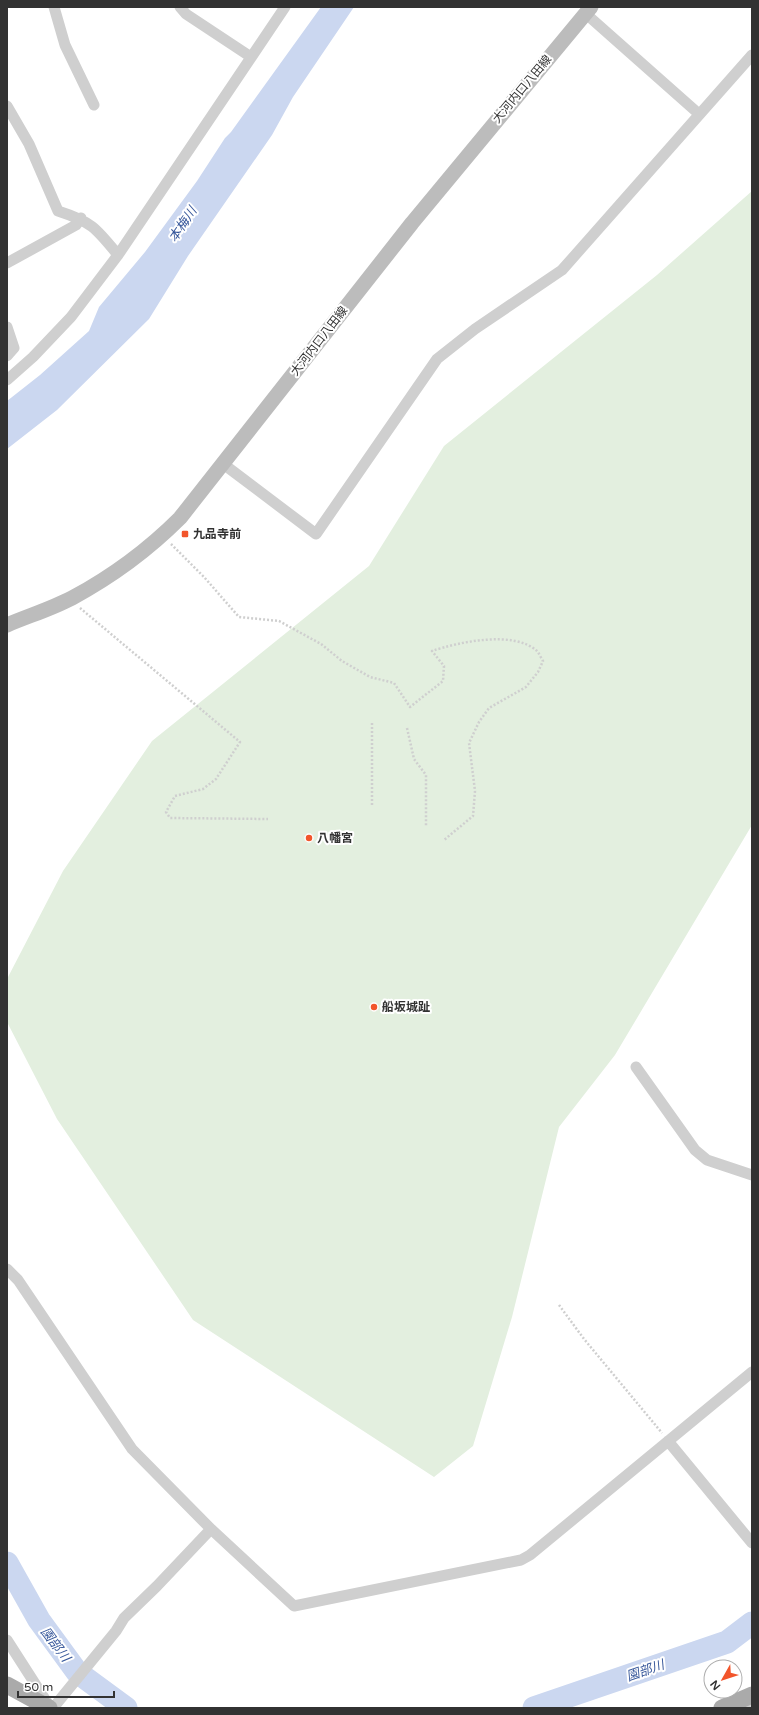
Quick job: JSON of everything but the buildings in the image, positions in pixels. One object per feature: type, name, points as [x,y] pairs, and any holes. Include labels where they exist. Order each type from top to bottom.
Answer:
[{"type":"main road","name":"大河内口八田線","points":[[7,625],[71,598],[109,575],[162,536],[180,518],[412,223],[588,10]]},
{"type":"main road","points":[[7,1685],[53,1706]]},
{"type":"main road","points":[[722,1708],[752,1695]]},
{"type":"street","points":[[54,7],[66,45],[94,105]]},
{"type":"street","points":[[180,7],[186,14],[251,57]]},
{"type":"street","points":[[7,380],[33,357],[71,318],[118,255],[285,7]]},
{"type":"street","points":[[588,10],[699,114]]},
{"type":"street","points":[[222,463],[316,534],[437,359],[475,329],[562,270],[752,55]]},
{"type":"street","points":[[7,106],[29,144],[58,211],[81,218],[98,230],[118,255]]},
{"type":"street","points":[[7,263],[76,225],[81,218]]},
{"type":"street","points":[[7,326],[14,348],[7,356]]},
{"type":"street","points":[[636,1067],[695,1150],[707,1160],[752,1175]]},
{"type":"street","points":[[7,1269],[18,1280],[132,1449],[211,1529],[294,1606],[521,1560],[530,1555],[752,1372]]},
{"type":"street","points":[[668,1441],[752,1543]]},
{"type":"street","points":[[7,1640],[53,1706],[116,1630],[124,1618],[157,1586],[211,1529]]},
{"type":"street","points":[[749,1708],[752,1704]]},
{"type":"path","points":[[162,536],[204,577],[239,617],[279,621],[321,644],[342,661],[370,677],[394,683],[410,708],[443,681],[444,666],[432,651],[452,644],[482,639],[520,642],[537,651],[543,661],[538,672],[526,687],[489,708],[479,722],[469,743],[475,791],[473,816],[444,840]]},
{"type":"path","points":[[71,598],[84,612],[240,742],[216,779],[203,788],[176,796],[166,812],[170,818],[268,819]]},
{"type":"path","points":[[372,721],[372,805]]},
{"type":"path","points":[[407,728],[414,759],[426,775],[426,826]]},
{"type":"path","points":[[559,1305],[584,1339],[668,1441]]},
{"type":"green space","points":[[752,191],[752,825],[615,1055],[559,1127],[512,1317],[473,1446],[434,1477],[193,1320],[57,1119],[7,1022],[7,979],[63,871],[152,741],[369,566],[444,446],[657,275]]},
{"type":"water","name":"本梅川","points":[[321,7],[354,7],[293,97],[272,135],[188,256],[149,319],[57,410],[7,449],[7,401],[40,375],[89,331],[99,307],[145,252],[197,181],[225,138],[231,132]]},
{"type":"waterway","name":"園部川","points":[[7,1563],[39,1620],[77,1672],[126,1708]]},
{"type":"waterway","name":"園部川","points":[[534,1708],[727,1642],[752,1623]]},
{"type":"place","name":"九品寺前","points":[[185,534]]},
{"type":"place","name":"八幡宮","points":[[309,838]]},
{"type":"place","name":"船坂城趾","points":[[374,1007]]}]
